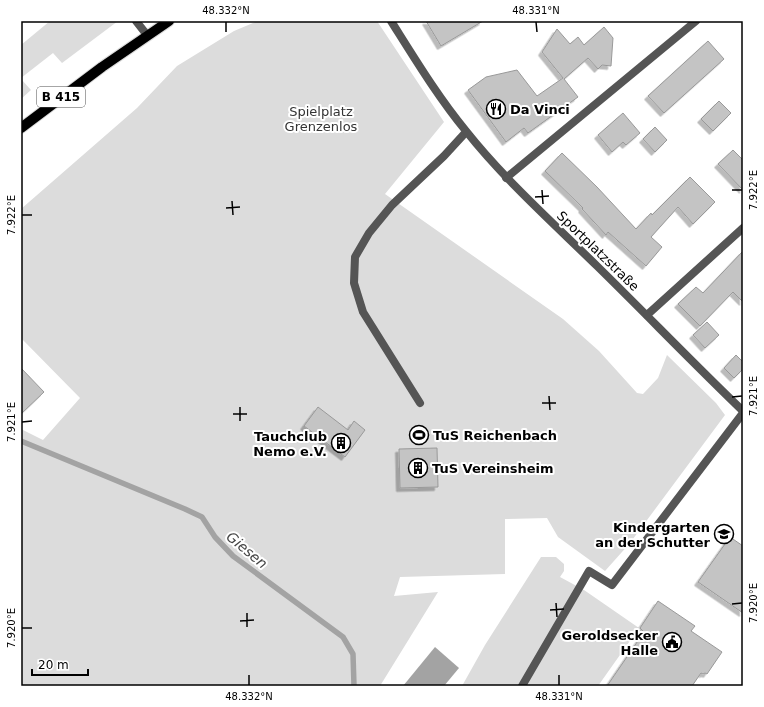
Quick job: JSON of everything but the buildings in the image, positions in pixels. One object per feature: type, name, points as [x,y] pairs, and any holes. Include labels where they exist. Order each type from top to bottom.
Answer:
[{"type":"main road","name":"B 415","points":[[21,128],[62,96],[169,21]]},
{"type":"street","points":[[136,21],[147,35]]},
{"type":"street","name":"Sportplatzstraße","points":[[391,21],[436,93],[466,132],[506,178],[647,315],[743,412],[612,585],[589,571],[522,686]]},
{"type":"street","points":[[506,178],[696,21]]},
{"type":"street","points":[[420,403],[363,312],[354,283],[355,257],[369,233],[392,205],[444,156],[466,132]]},
{"type":"street","points":[[647,315],[743,228]]},
{"type":"green space","points":[[50,21],[118,21],[62,63],[53,53],[21,78],[21,45]]},
{"type":"green space","name":"Spielplatz Grenzenlos","points":[[258,21],[377,21],[444,122],[385,194],[563,319],[599,351],[637,393],[643,394],[658,378],[667,355],[716,403],[725,415],[630,543],[605,571],[558,537],[547,518],[505,519],[505,574],[400,577],[394,596],[438,592],[380,686],[21,686],[21,429],[43,440],[80,398],[21,338],[21,209],[137,108],[177,66],[234,31]]},
{"type":"green space","points":[[21,79],[31,90],[21,99]]},
{"type":"green space","points":[[541,557],[556,557],[564,564],[564,571],[560,577],[584,590],[639,628],[598,686],[462,686],[485,645]]},
{"type":"shaded area","points":[[435,647],[459,668],[444,686],[403,686]]},
{"type":"waterway","name":"Giesen","points":[[21,441],[202,517],[215,537],[233,556],[343,637],[353,654],[354,686]]},
{"type":"place","name":"Da Vinci","points":[[496,109]]},
{"type":"place","name":"TuS Reichenbach","points":[[419,435]]},
{"type":"place","name":"Tauchclub Nemo e.V.","points":[[341,443]]},
{"type":"place","name":"TuS Vereinsheim","points":[[418,468]]},
{"type":"place","name":"Kindergarten an der Schutter","points":[[724,534]]},
{"type":"place","name":"Geroldsecker Halle","points":[[672,642]]}]
